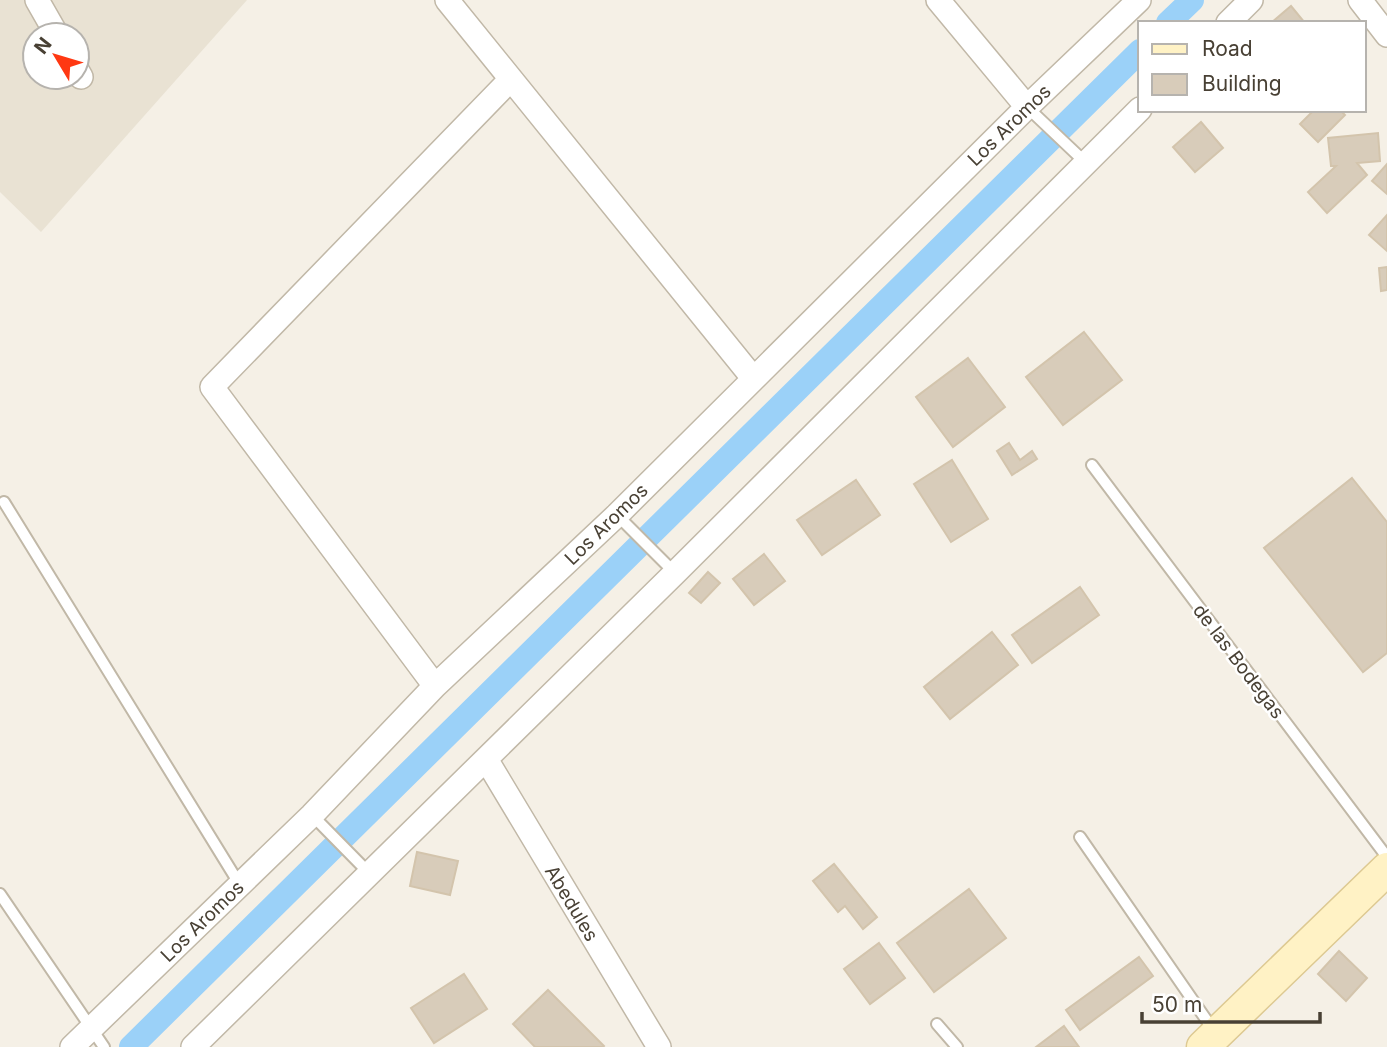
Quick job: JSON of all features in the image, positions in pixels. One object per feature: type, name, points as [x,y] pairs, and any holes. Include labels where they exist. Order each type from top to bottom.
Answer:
[{"type":"main road","points":[[1210,1040],[1387,869]]},
{"type":"street","points":[[37,0],[49,21]]},
{"type":"street","points":[[447,0],[753,378]]},
{"type":"street","points":[[938,0],[1027,107]]},
{"type":"street","name":"Los Aromos","points":[[72,1047],[97,1038],[240,885],[312,815],[435,686],[617,515],[1027,107],[1139,0]]},
{"type":"street","points":[[1230,21],[1251,0]]},
{"type":"street","points":[[1360,0],[1387,35]]},
{"type":"street","points":[[435,686],[212,387],[511,79]]},
{"type":"street","points":[[193,1047],[675,573],[1138,111]]},
{"type":"street","name":"Abedules","points":[[486,759],[659,1047]]},
{"type":"lane","points":[[1027,107],[1086,163]]},
{"type":"lane","name":"de las Bodegas","points":[[1092,465],[1387,857]]},
{"type":"lane","points":[[4,502],[240,885]]},
{"type":"lane","points":[[617,515],[675,573]]},
{"type":"lane","points":[[312,815],[369,873]]},
{"type":"lane","points":[[1080,837],[1210,1040]]},
{"type":"lane","points":[[0,894],[97,1038]]},
{"type":"lane","points":[[937,1024],[957,1047]]},
{"type":"shaded area","points":[[0,0],[247,0],[41,232],[0,192]]},
{"type":"building","points":[[1291,6],[1303,21],[1273,21]]},
{"type":"building","points":[[1312,112],[1342,112],[1345,115],[1318,142],[1300,124]]},
{"type":"building","points":[[1201,122],[1223,148],[1195,172],[1173,147]]},
{"type":"building","points":[[1378,133],[1380,161],[1357,163],[1367,175],[1327,213],[1308,192],[1336,166],[1331,166],[1328,138]]},
{"type":"building","points":[[1387,164],[1387,194],[1372,181]]},
{"type":"building","points":[[1387,215],[1387,251],[1369,235]]},
{"type":"building","points":[[1387,267],[1387,290],[1381,291],[1379,268]]},
{"type":"building","points":[[1084,332],[1122,380],[1063,425],[1026,377]]},
{"type":"building","points":[[968,358],[1005,407],[953,447],[916,397]]},
{"type":"building","points":[[1009,443],[1020,460],[1032,451],[1037,459],[1012,475],[997,451]]},
{"type":"building","points":[[952,460],[988,519],[951,542],[914,484]]},
{"type":"building","points":[[1352,478],[1387,522],[1387,653],[1363,672],[1264,548]]},
{"type":"building","points":[[856,480],[880,515],[822,555],[797,520]]},
{"type":"building","points":[[764,554],[785,581],[754,605],[733,579]]},
{"type":"building","points":[[708,572],[720,583],[701,603],[689,593]]},
{"type":"building","points":[[1080,587],[1099,615],[1032,663],[1012,635]]},
{"type":"building","points":[[992,632],[1018,665],[950,719],[924,687]]},
{"type":"building","points":[[417,852],[458,861],[450,895],[410,886]]},
{"type":"building","points":[[834,864],[877,917],[863,929],[845,906],[838,912],[813,881]]},
{"type":"building","points":[[969,889],[1006,938],[934,992],[897,943]]},
{"type":"building","points":[[879,943],[905,978],[870,1004],[844,969]]},
{"type":"building","points":[[1339,951],[1367,978],[1346,1001],[1318,974]]},
{"type":"building","points":[[1139,957],[1153,976],[1080,1030],[1066,1010]]},
{"type":"building","points":[[464,974],[487,1009],[434,1043],[411,1008]]},
{"type":"building","points":[[548,990],[603,1047],[535,1047],[513,1024]]},
{"type":"building","points":[[1064,1026],[1079,1047],[1036,1047]]},
{"type":"waterway","points":[[1170,21],[1192,0]]},
{"type":"waterway","points":[[131,1047],[1138,53]]}]
